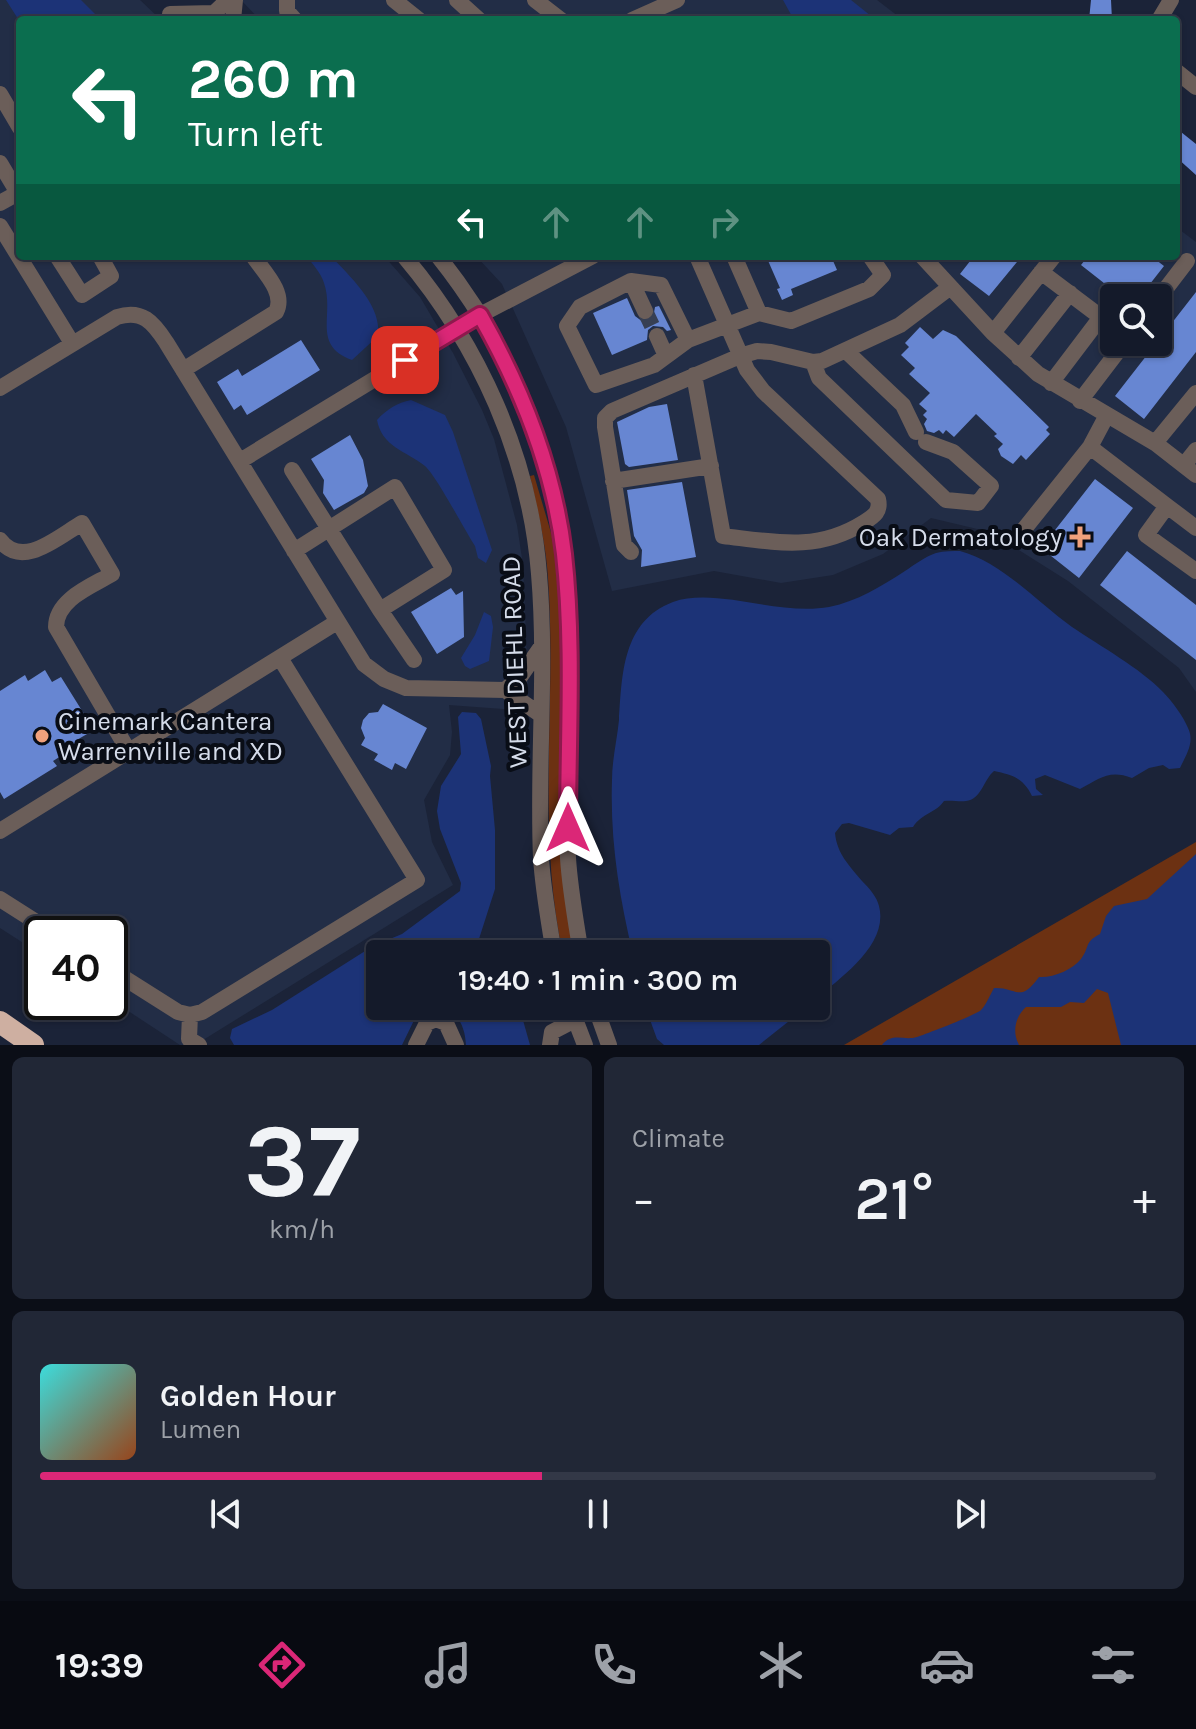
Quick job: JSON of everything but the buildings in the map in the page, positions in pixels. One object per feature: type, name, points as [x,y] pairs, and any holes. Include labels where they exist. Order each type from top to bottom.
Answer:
[{"type":"highway","points":[[0,1022],[33,1045]]},
{"type":"street","points":[[157,0],[172,16]]},
{"type":"street","points":[[201,0],[216,16]]},
{"type":"street","points":[[394,0],[414,16]]},
{"type":"street","points":[[457,0],[477,16]]},
{"type":"street","points":[[535,0],[556,16]]},
{"type":"street","points":[[641,16],[677,0]]},
{"type":"street","points":[[1180,74],[1196,87]]},
{"type":"street","points":[[0,94],[16,121]]},
{"type":"street","points":[[0,163],[16,188]]},
{"type":"street","points":[[0,226],[16,252]]},
{"type":"street","points":[[21,260],[72,343]]},
{"type":"street","points":[[60,260],[82,295],[111,276],[102,260]]},
{"type":"street","points":[[183,370],[276,312],[280,304],[279,295],[256,260]]},
{"type":"street","name":"WEST DIEHL ROAD","points":[[407,260],[458,329],[498,407],[526,497],[539,573],[541,858],[552,940]]},
{"type":"street","name":"WEST DIEHL ROAD","points":[[441,260],[480,315],[515,380],[547,470],[564,552],[568,624],[568,857],[579,940]]},
{"type":"street","points":[[240,461],[480,315],[585,260]]},
{"type":"street","points":[[694,375],[723,536],[793,545],[809,543],[846,534],[876,515],[880,507],[878,499],[763,391],[747,370],[699,260]]},
{"type":"street","points":[[736,260],[759,313]]},
{"type":"street","points":[[688,340],[661,285],[631,281],[580,307],[567,326],[596,385],[654,365],[688,340],[726,324],[759,313],[791,321],[869,289],[883,275],[873,260]]},
{"type":"street","points":[[925,260],[993,333],[1051,383],[1155,443],[1190,470],[1196,450]]},
{"type":"street","points":[[993,333],[1051,260]]},
{"type":"street","points":[[1169,284],[1187,261]]},
{"type":"street","points":[[1041,272],[1100,316]]},
{"type":"street","points":[[631,281],[645,311]]},
{"type":"street","points":[[631,552],[624,545],[613,481],[605,418],[612,411],[757,351],[822,361],[913,318],[949,288]]},
{"type":"street","points":[[1019,358],[1070,293]]},
{"type":"street","points":[[0,388],[117,317],[131,313],[142,315],[153,323],[183,370],[364,664],[394,684],[419,690],[505,690],[541,715]]},
{"type":"street","points":[[1051,383],[1100,331]]},
{"type":"street","points":[[657,336],[666,356]]},
{"type":"street","points":[[813,362],[819,378],[946,500],[978,503],[991,486],[953,452],[921,437],[903,405],[846,351]]},
{"type":"street","points":[[1080,401],[1114,356]]},
{"type":"street","points":[[1155,443],[1196,393]]},
{"type":"street","points":[[1021,533],[1090,447],[1107,415]]},
{"type":"street","points":[[1090,447],[1196,528]]},
{"type":"street","points":[[613,481],[711,466]]},
{"type":"street","points":[[292,470],[414,660]]},
{"type":"street","points":[[294,551],[395,487],[444,570],[380,610]]},
{"type":"street","points":[[1167,506],[1146,535],[1196,571]]},
{"type":"street","points":[[0,540],[14,552],[27,553],[82,523],[90,536],[112,574],[63,605],[56,619],[56,627],[128,750]]},
{"type":"street","points":[[0,831],[337,622]]},
{"type":"street","points":[[505,690],[520,677],[541,647]]},
{"type":"street","points":[[128,980],[178,1012],[190,1015],[202,1012],[417,880],[280,658]]},
{"type":"street","points":[[0,899],[27,916]]},
{"type":"street","points":[[190,1015],[189,1039],[199,1045]]},
{"type":"street","points":[[416,1045],[427,1023],[436,1019],[446,1023],[456,1045]]},
{"type":"street","points":[[550,1045],[552,1032],[565,1020]]},
{"type":"street","points":[[575,1020],[585,1045]]},
{"type":"street","points":[[600,1020],[609,1045]]},
{"type":"shaded area","points":[[0,0],[140,0],[157,16],[16,16],[16,260],[388,260],[420,297],[453,353],[494,439],[517,525],[523,565],[529,711],[449,705],[452,732],[450,755],[424,800],[432,842],[453,885],[195,1045],[180,1045],[128,1011],[128,916],[24,916],[24,943],[0,928]]},
{"type":"shaded area","points":[[241,0],[877,0],[898,16],[256,16]]},
{"type":"shaded area","points":[[1180,230],[1196,242],[1196,692],[1179,668],[1068,581],[990,532],[931,518],[883,554],[833,575],[781,583],[714,571],[612,591],[566,427],[502,284],[480,260],[1180,260]]},
{"type":"shaded area","points":[[534,475],[557,553],[560,575],[573,940],[561,940],[555,908],[549,814],[548,578],[530,476]]},
{"type":"shaded area","points":[[1196,842],[1196,1045],[844,1045]]},
{"type":"water","points":[[6,0],[81,0],[97,16],[16,16]]},
{"type":"water","points":[[783,0],[851,0],[871,16],[792,16]]},
{"type":"water","points":[[309,260],[335,260],[364,293],[375,314],[378,336],[352,360],[339,354],[328,337],[327,295],[319,272]]},
{"type":"water","points":[[411,400],[445,415],[453,432],[492,550],[486,563],[478,558],[475,546],[430,472],[389,442],[380,429],[377,420],[381,416]]},
{"type":"water","points":[[960,551],[991,564],[1072,627],[1154,683],[1174,704],[1190,733],[1189,748],[1180,768],[1169,769],[1163,765],[1149,768],[1132,778],[1110,775],[1080,789],[1045,775],[1035,779],[1036,789],[1043,795],[1032,796],[1017,778],[994,771],[971,800],[944,801],[913,827],[899,828],[890,835],[849,823],[842,824],[835,833],[838,847],[876,899],[880,920],[870,947],[830,987],[830,940],[630,940],[616,868],[612,772],[624,668],[634,636],[643,622],[673,602],[690,598],[728,599],[789,608],[829,607],[868,593],[924,558],[942,552]]},
{"type":"water","points":[[484,612],[491,616],[493,627],[489,661],[470,669],[461,658]]},
{"type":"water","points":[[462,712],[476,713],[481,719],[491,766],[495,889],[479,940],[388,940],[402,934],[460,891],[461,883],[440,829],[437,811],[441,786],[461,754],[458,717]]},
{"type":"water","points":[[1196,854],[1196,1045],[1121,1045],[1108,993],[1097,989],[1084,1003],[1070,1002],[1061,1007],[1026,1007],[1016,1025],[1019,1045],[882,1045],[894,1038],[917,1037],[981,1010],[994,988],[1022,992],[1039,977],[1067,970],[1081,959],[1089,942],[1100,934],[1106,916],[1114,906],[1147,899]]},
{"type":"water","points":[[366,950],[366,1020],[414,1020],[402,1045],[234,1045],[230,1038],[232,1029],[272,1010]]},
{"type":"water","points":[[458,1020],[523,1020],[530,1045],[466,1045]]},
{"type":"water","points":[[650,1020],[790,1020],[759,1045],[664,1045],[657,1039]]},
{"type":"tunnel","points":[[645,311],[657,336]]},
{"type":"place","name":"Oak Dermatology","points":[[1080,537]]},
{"type":"place","name":"Cinemark Cantera Warrenville and XD","points":[[42,736]]},
{"type":"route","points":[[405,360],[480,315],[527,409],[556,506],[564,552],[568,624],[568,828]]}]
